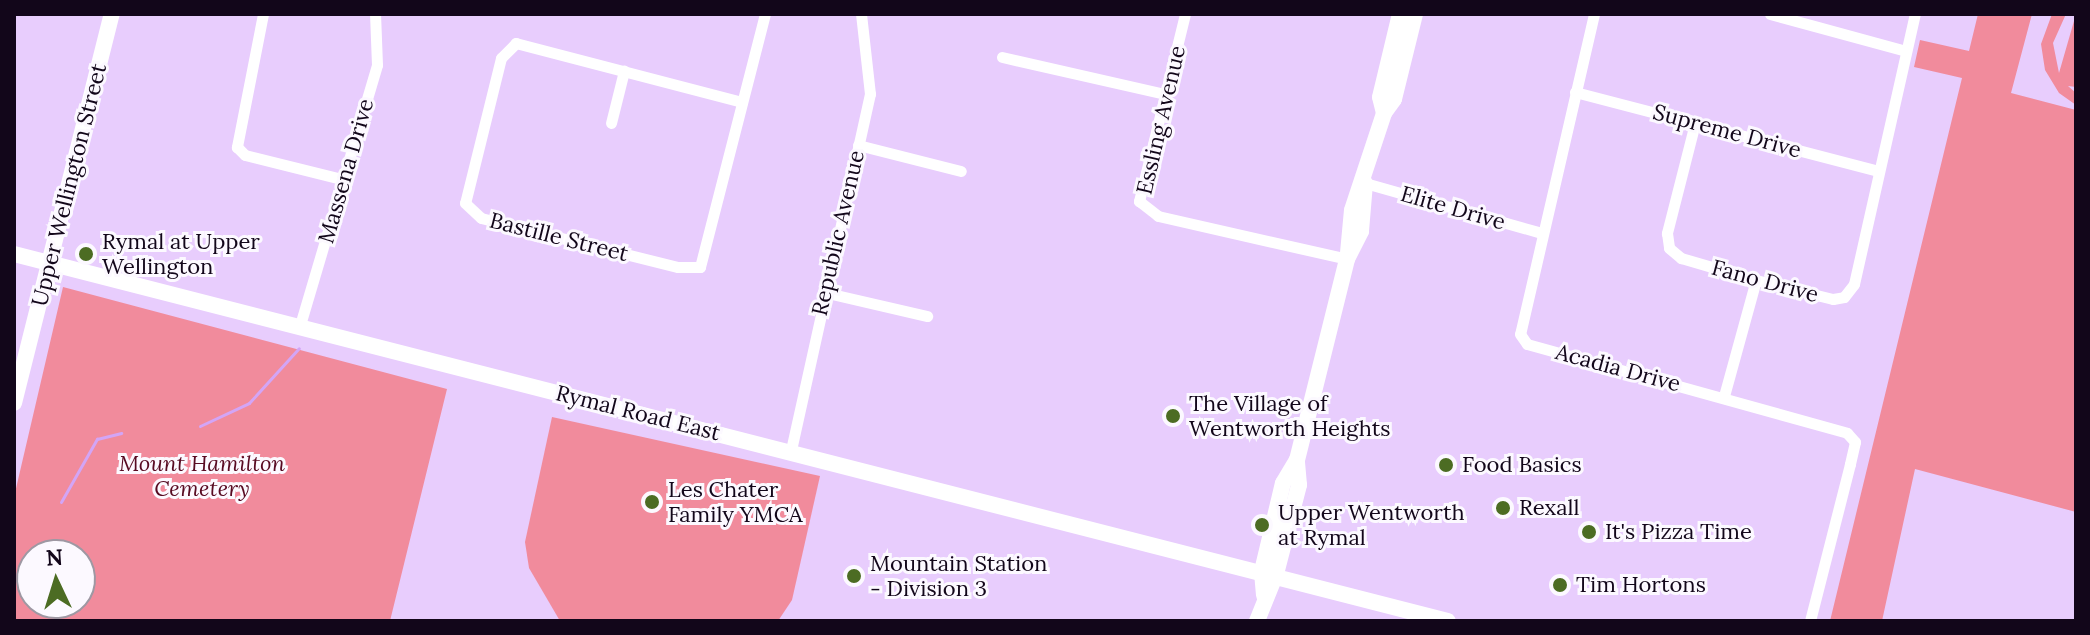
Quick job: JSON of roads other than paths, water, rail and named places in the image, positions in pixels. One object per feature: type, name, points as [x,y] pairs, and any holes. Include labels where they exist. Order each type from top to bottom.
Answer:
[{"type":"main road","name":"Upper Wellington Street","points":[[14,403],[21,348],[50,263],[112,14]]},
{"type":"main road","points":[[1384,113],[1380,97],[1400,14]]},
{"type":"main road","points":[[1257,621],[1269,572],[1299,485],[1297,460],[1347,259],[1361,231],[1365,183],[1384,113],[1394,99],[1415,14]]},
{"type":"main road","name":"Rymal Road East","points":[[14,254],[1269,572],[1448,621]]},
{"type":"street","points":[[263,14],[237,147],[245,155],[345,180]]},
{"type":"street","name":"Massena Drive","points":[[300,325],[377,65],[375,14]]},
{"type":"street","name":"Bastille Street","points":[[742,102],[516,43],[506,49],[465,196],[472,214],[678,267],[700,267],[765,14]]},
{"type":"street","name":"Republic Avenue","points":[[791,450],[823,292],[870,94],[861,14]]},
{"type":"street","name":"Essling Avenue","points":[[1185,14],[1141,191],[1146,211],[1347,259]]},
{"type":"street","name":"Acadia Drive","points":[[1594,14],[1520,326],[1527,344],[1836,426],[1855,442],[1810,621]]},
{"type":"street","points":[[1770,14],[1906,51]]},
{"type":"street","name":"Fano Drive","points":[[1695,123],[1667,233],[1669,248],[1681,258],[1756,280],[1833,299],[1844,297],[1854,284],[1915,14]]},
{"type":"street","points":[[1002,57],[1165,94]]},
{"type":"street","points":[[611,123],[624,71]]},
{"type":"street","name":"Supreme Drive","points":[[1575,92],[1879,171]]},
{"type":"street","points":[[858,145],[961,171]]},
{"type":"street","name":"Elite Drive","points":[[1365,183],[1542,233]]},
{"type":"street","points":[[1724,396],[1756,280]]},
{"type":"street","points":[[823,292],[927,316]]},
{"type":"waterway","points":[[200,426],[249,403],[299,348]]},
{"type":"waterway","points":[[61,502],[97,439],[121,433]]},
{"type":"place","name":"Rymal at Upper Wellington","points":[[86,254]]},
{"type":"place","name":"The Village of Wentworth Heights","points":[[1173,416]]},
{"type":"place","name":"Food Basics","points":[[1446,465]]},
{"type":"place","name":"Les Chater Family YMCA","points":[[652,502]]},
{"type":"place","name":"Rexall","points":[[1503,508]]},
{"type":"place","name":"Upper Wentworth at Rymal","points":[[1262,525]]},
{"type":"place","name":"It's Pizza Time","points":[[1589,532]]},
{"type":"place","name":"Mountain Station - Division 3","points":[[854,576]]},
{"type":"place","name":"Tim Hortons","points":[[1560,585]]},
{"type":"park label","name":"Mount Hamilton Cemetery","points":[[202,476]]}]
